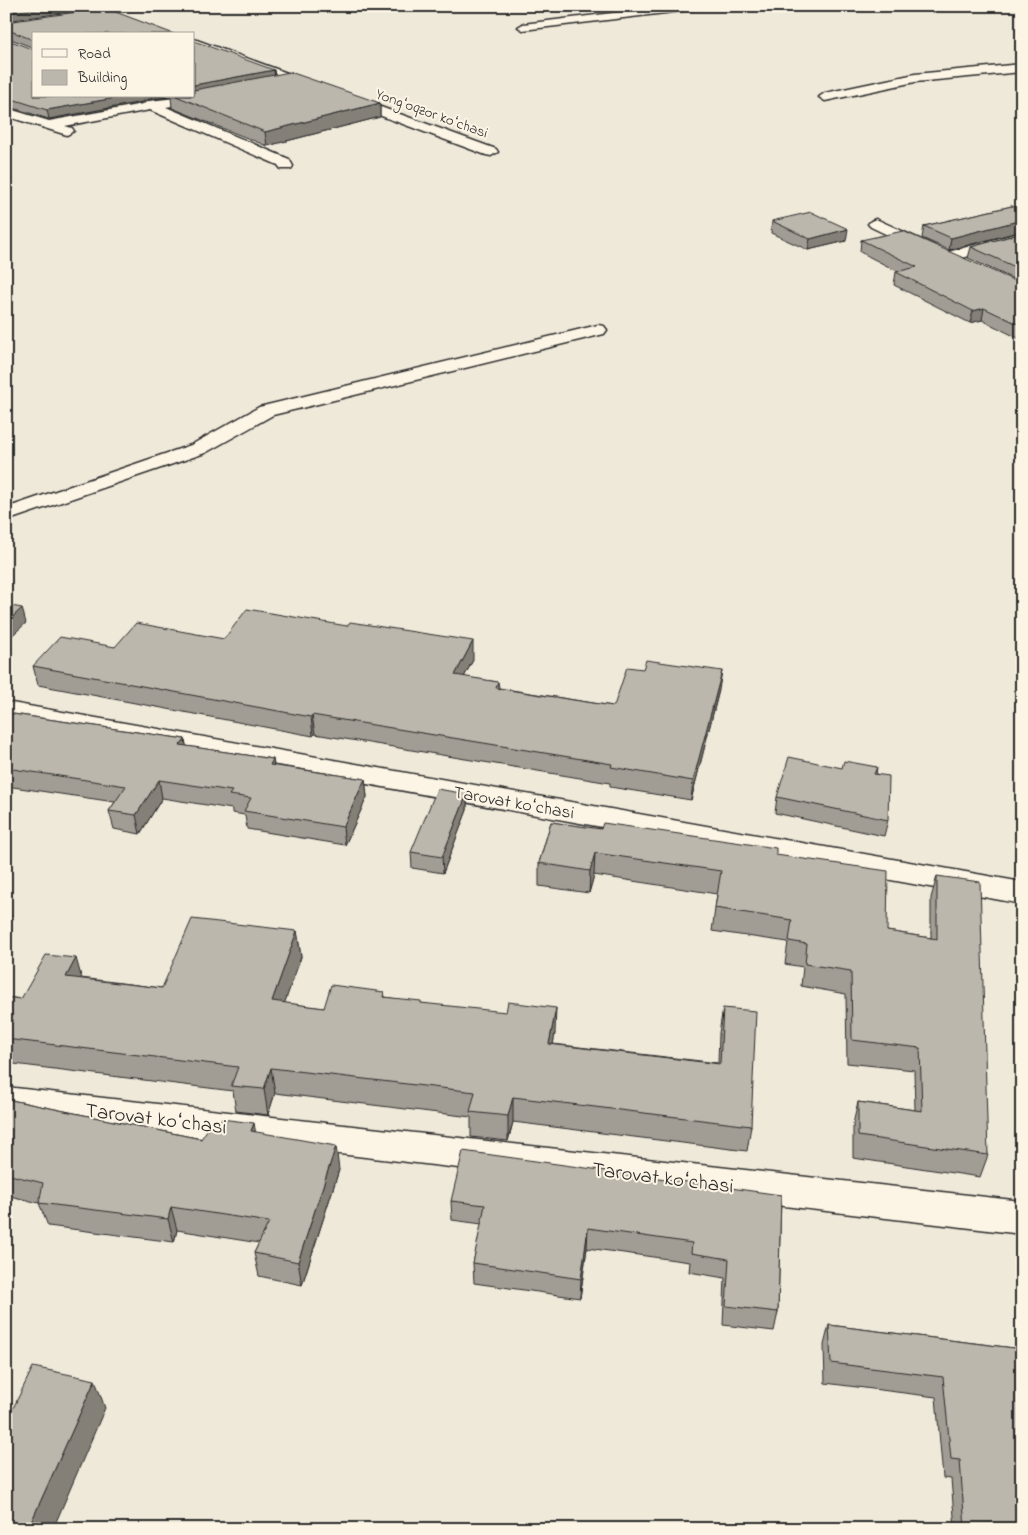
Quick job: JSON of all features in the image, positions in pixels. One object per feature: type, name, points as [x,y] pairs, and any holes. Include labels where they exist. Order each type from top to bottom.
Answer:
[{"type":"street","points":[[523,27],[699,6]]},
{"type":"street","points":[[91,10],[111,13]]},
{"type":"street","name":"Yongʻoqzor koʻchasi","points":[[195,42],[491,152]]},
{"type":"street","points":[[825,97],[915,78],[1022,68]]},
{"type":"street","points":[[275,83],[294,80]]},
{"type":"street","points":[[49,125],[218,94]]},
{"type":"street","points":[[133,98],[284,162],[286,166]]},
{"type":"street","points":[[6,112],[79,135]]},
{"type":"street","points":[[876,224],[972,268]]},
{"type":"street","points":[[947,257],[1022,238]]},
{"type":"street","points":[[6,515],[198,449],[266,411],[598,330]]},
{"type":"street","name":"Tarovat koʻchasi","points":[[6,710],[1022,894]]},
{"type":"street","name":"Tarovat koʻchasi","points":[[6,1101],[1022,1218]]},
{"type":"building","points":[[6,6],[54,6],[6,13]]},
{"type":"building","points":[[105,8],[169,32],[32,32],[32,40],[6,29],[6,22]]},
{"type":"building","points":[[6,39],[32,49],[32,98],[115,98],[47,110],[6,97]]},
{"type":"building","points":[[195,41],[274,70],[195,85]]},
{"type":"building","points":[[290,72],[380,103],[265,132],[181,98],[195,98],[195,90]]},
{"type":"building","points":[[1012,206],[1022,207],[1022,220],[951,238],[924,226]]},
{"type":"building","points":[[811,212],[848,229],[810,239],[772,221]]},
{"type":"building","points":[[903,231],[1022,284],[1022,326],[984,308],[973,311],[896,272],[917,267],[861,240]]},
{"type":"building","points":[[1022,233],[1022,270],[971,247]]},
{"type":"building","points":[[6,605],[22,608],[6,623]]},
{"type":"building","points":[[247,609],[347,626],[350,622],[473,641],[455,675],[498,682],[496,688],[606,705],[614,706],[627,667],[643,669],[646,660],[722,671],[693,781],[611,767],[612,764],[312,715],[311,717],[33,666],[60,637],[115,647],[136,623],[224,639]]},
{"type":"building","points":[[6,713],[185,739],[180,745],[273,759],[270,765],[365,779],[343,827],[244,811],[251,798],[229,795],[232,791],[159,780],[136,815],[109,811],[126,786],[6,768]]},
{"type":"building","points":[[789,757],[842,768],[844,761],[877,767],[874,774],[889,776],[888,820],[777,797]]},
{"type":"building","points":[[437,789],[467,794],[442,857],[411,852]]},
{"type":"building","points":[[551,822],[601,829],[603,823],[776,848],[776,855],[888,871],[887,931],[937,939],[937,876],[980,882],[988,1155],[858,1136],[858,1102],[922,1111],[920,1048],[852,1040],[851,971],[805,964],[807,944],[789,941],[792,920],[715,908],[721,871],[595,853],[590,871],[539,863]]},
{"type":"building","points":[[192,919],[297,931],[272,1001],[324,1008],[331,985],[384,992],[383,997],[421,1001],[421,1003],[506,1012],[508,1002],[556,1008],[549,1044],[720,1064],[723,1008],[756,1011],[751,1126],[513,1097],[508,1116],[470,1112],[475,1092],[271,1068],[264,1089],[231,1086],[238,1067],[6,1039],[6,997],[21,999],[46,955],[76,958],[66,977],[162,988]]},
{"type":"building","points":[[6,1099],[201,1139],[211,1124],[219,1125],[221,1119],[254,1123],[251,1131],[336,1146],[298,1262],[254,1253],[269,1222],[171,1207],[168,1219],[39,1203],[43,1183],[6,1174]]},
{"type":"building","points":[[463,1151],[781,1195],[778,1312],[726,1306],[729,1259],[691,1253],[692,1243],[588,1228],[581,1279],[473,1263],[485,1205],[451,1201]]},
{"type":"building","points":[[829,1325],[1022,1349],[1022,1529],[965,1529],[960,1460],[951,1459],[943,1377],[831,1363]]},
{"type":"building","points":[[33,1367],[95,1380],[28,1529],[6,1529],[6,1423]]}]
